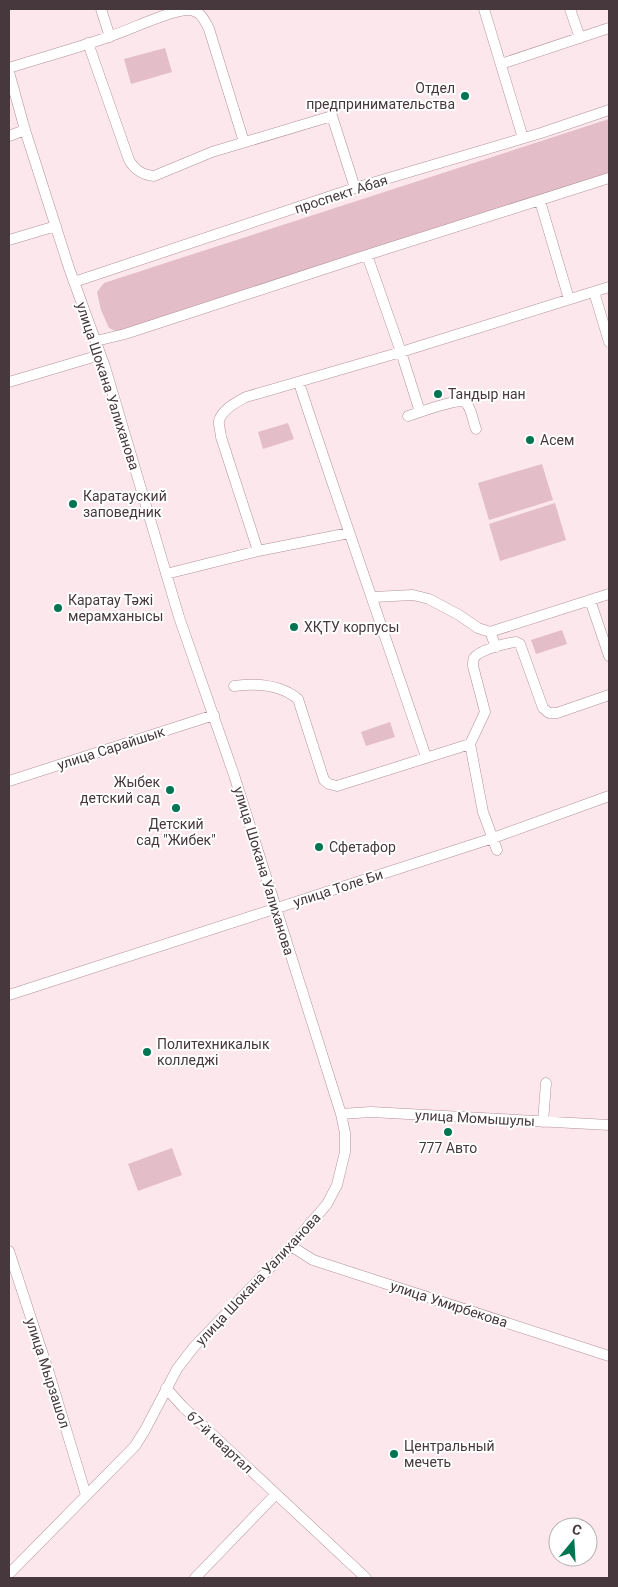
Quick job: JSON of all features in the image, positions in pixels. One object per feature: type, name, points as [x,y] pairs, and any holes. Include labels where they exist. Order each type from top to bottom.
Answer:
[{"type":"street","points":[[101,9],[110,37]]},
{"type":"street","points":[[484,9],[523,138]]},
{"type":"street","points":[[570,9],[580,38]]},
{"type":"street","points":[[9,68],[110,37],[175,13],[187,10],[195,11],[209,29],[244,142]]},
{"type":"street","points":[[501,64],[609,28]]},
{"type":"street","points":[[88,43],[124,149],[135,169],[145,175],[154,176],[212,152],[332,116],[355,188]]},
{"type":"street","name":"улица Шокана Уалиханова","points":[[9,72],[25,130],[74,282],[105,367],[179,617],[214,715],[341,1114],[345,1152],[337,1184],[327,1204],[291,1246],[194,1348],[177,1369],[135,1446],[9,1574]]},
{"type":"street","name":"проспект Абая","points":[[74,282],[355,188],[523,138],[609,110]]},
{"type":"street","points":[[9,136],[25,130]]},
{"type":"street","points":[[96,342],[609,178]]},
{"type":"street","points":[[540,201],[569,299]]},
{"type":"street","points":[[9,240],[56,226]]},
{"type":"street","points":[[367,255],[420,412]]},
{"type":"street","points":[[258,551],[221,437],[219,421],[224,412],[246,397],[401,352],[609,287]]},
{"type":"street","points":[[594,292],[609,342]]},
{"type":"street","points":[[9,382],[100,355]]},
{"type":"street","points":[[298,383],[348,533],[373,597],[426,757]]},
{"type":"street","points":[[408,416],[459,401],[466,404],[476,429]]},
{"type":"street","points":[[166,574],[258,551],[348,533]]},
{"type":"street","points":[[373,597],[413,595],[429,599],[459,615],[478,628],[490,632],[609,594]]},
{"type":"street","points":[[590,600],[609,656]]},
{"type":"street","points":[[490,632],[496,647]]},
{"type":"street","points":[[497,850],[483,812],[470,744],[485,712],[473,666],[473,659],[478,654],[496,647],[516,642],[520,644],[543,708],[549,713],[557,713],[609,695]]},
{"type":"street","points":[[234,686],[255,683],[267,685],[284,691],[298,699],[324,780],[336,786],[470,744]]},
{"type":"street","name":"улица Сарайшык","points":[[9,781],[214,715]]},
{"type":"street","name":"улица Толе Би","points":[[9,996],[493,838],[609,796]]},
{"type":"street","points":[[543,1122],[546,1083]]},
{"type":"street","name":"улица Момышулы","points":[[341,1114],[371,1112],[609,1125]]},
{"type":"street","name":"улица Умирбекова","points":[[291,1246],[313,1260],[609,1356]]},
{"type":"street","name":"улица Мырзашол","points":[[9,1251],[86,1495]]},
{"type":"street","name":"67-й квартал","points":[[166,1388],[183,1407],[366,1578]]},
{"type":"street","points":[[194,1578],[276,1494]]},
{"type":"shaded area","points":[[165,48],[172,72],[131,84],[124,59]]},
{"type":"shaded area","points":[[609,119],[609,174],[122,334],[109,328],[101,310],[97,292],[104,283]]},
{"type":"shaded area","points":[[288,423],[294,439],[263,449],[258,432]]},
{"type":"shaded area","points":[[542,464],[553,500],[489,520],[478,483]]},
{"type":"shaded area","points":[[555,503],[566,540],[500,561],[489,524]]},
{"type":"shaded area","points":[[562,630],[567,644],[536,654],[531,640]]},
{"type":"shaded area","points":[[390,722],[395,737],[366,746],[361,732]]},
{"type":"shaded area","points":[[172,1148],[182,1175],[138,1191],[128,1164]]},
{"type":"place","name":"Отдел предпринимательства","points":[[465,96]]},
{"type":"place","name":"Тандыр нан","points":[[438,394]]},
{"type":"place","name":"Асем","points":[[530,440]]},
{"type":"place","name":"Каратауский заповедник","points":[[73,504]]},
{"type":"place","name":"Каратау Тәжі мерамханысы","points":[[58,608]]},
{"type":"place","name":"ХҚТУ корпусы","points":[[294,627]]},
{"type":"place","name":"Жыбек детский сад","points":[[170,790]]},
{"type":"place","name":"Детский сад \"Жибек\"","points":[[176,808]]},
{"type":"place","name":"Сфетафор","points":[[319,847]]},
{"type":"place","name":"Политехникалык колледжі","points":[[147,1052]]},
{"type":"place","name":"777 Авто","points":[[448,1132]]},
{"type":"place","name":"Центральный мечеть","points":[[394,1454]]}]
